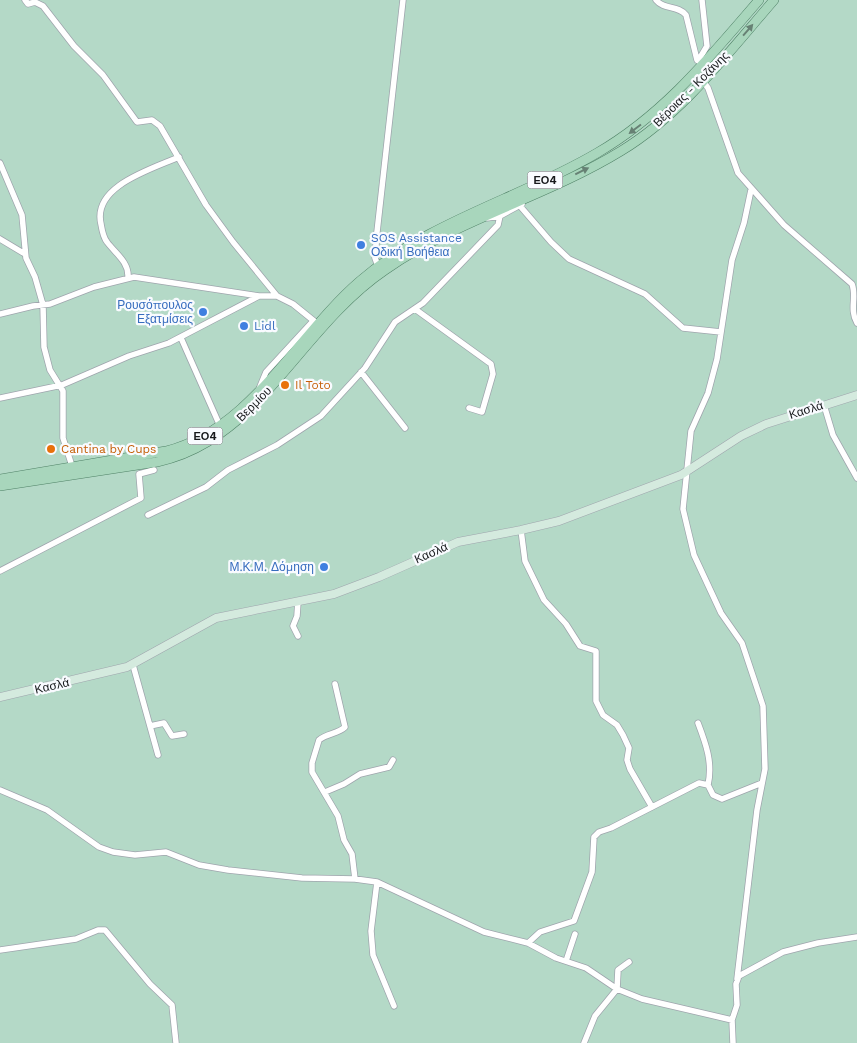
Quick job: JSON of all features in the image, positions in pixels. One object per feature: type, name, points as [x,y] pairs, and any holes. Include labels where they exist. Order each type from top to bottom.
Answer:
[{"type":"main road","name":"Βέροιας - Κοζάνης","points":[[380,269],[464,226],[601,162],[636,141],[669,114],[700,70],[759,0]]},
{"type":"main road","name":"Βέροιας - Κοζάνης","points":[[380,269],[433,231],[524,190],[595,154],[640,125],[774,0]]},
{"type":"main road","name":"Βερμίου","points":[[0,479],[142,456],[179,448],[196,441],[220,426],[259,389],[318,325],[348,301],[380,269]]},
{"type":"main road","name":"Βερμίου","points":[[0,486],[157,462],[198,448],[217,437],[240,419],[264,394],[318,325]]},
{"type":"street","points":[[24,0],[28,4],[35,2],[43,6],[74,46],[103,75],[137,122],[152,120],[160,126],[218,224],[277,296],[293,304],[318,325]]},
{"type":"street","points":[[380,269],[375,262],[376,239],[403,0]]},
{"type":"street","points":[[656,0],[662,6],[680,10],[686,15],[700,70],[734,165],[751,190],[784,225],[852,284],[856,297],[852,311],[857,323]]},
{"type":"street","points":[[700,70],[707,46],[702,0]]},
{"type":"street","points":[[128,277],[126,265],[106,240],[102,231],[99,218],[101,204],[107,195],[123,184],[178,157]]},
{"type":"street","points":[[0,163],[21,211],[25,254],[43,305],[44,347],[50,370],[62,385],[65,410],[63,438],[72,466]]},
{"type":"street","points":[[464,226],[500,216],[548,188]]},
{"type":"street","points":[[733,1043],[732,1020],[737,1005],[737,979],[766,757],[761,698],[742,643],[721,613],[692,550],[683,509],[684,483],[688,472],[691,430],[708,393],[721,332],[732,260],[744,223],[751,190]]},
{"type":"street","points":[[520,206],[551,242],[569,259],[645,294],[683,328],[721,332]]},
{"type":"street","points":[[148,515],[200,490],[228,470],[286,440],[321,416],[361,372],[396,322],[415,309],[498,225],[500,216]]},
{"type":"street","points":[[0,239],[25,254]]},
{"type":"street","points":[[0,314],[43,305],[128,277],[143,277],[164,283],[201,286],[259,296],[277,296]]},
{"type":"street","points":[[0,398],[62,385],[129,356],[155,349],[181,338],[259,296]]},
{"type":"street","points":[[415,309],[491,364],[493,374],[482,412],[469,408]]},
{"type":"street","points":[[181,338],[220,426]]},
{"type":"street","points":[[361,372],[405,428]]},
{"type":"street","name":"Κασλά","points":[[0,697],[133,665],[216,618],[352,588],[458,542],[521,530],[559,520],[688,472],[759,427],[857,395]]},
{"type":"street","points":[[824,405],[833,435],[857,478]]},
{"type":"street","points":[[0,571],[142,498],[138,474],[154,470]]},
{"type":"street","points":[[521,530],[525,561],[544,600],[566,624],[580,646],[596,651],[594,691],[596,701],[603,716],[616,725],[623,735],[629,748],[627,760],[630,769],[652,807]]},
{"type":"street","points":[[298,601],[297,616],[293,626],[298,636]]},
{"type":"street","points":[[133,665],[158,754]]},
{"type":"street","points":[[335,684],[345,726],[340,732],[328,734],[319,740],[312,763],[314,776],[334,807],[344,840],[352,854],[355,879]]},
{"type":"street","points":[[150,726],[164,723],[172,736],[184,734]]},
{"type":"street","points":[[698,723],[708,753],[710,768],[708,785],[713,795],[722,799],[762,783]]},
{"type":"street","points":[[325,792],[344,784],[360,774],[389,767],[393,760]]},
{"type":"street","points":[[528,943],[540,932],[574,921],[592,875],[594,837],[597,833],[611,828],[697,784],[708,785]]},
{"type":"street","points":[[0,790],[47,810],[94,844],[113,852],[135,856],[166,852],[199,865],[228,870],[302,878],[355,879],[377,882],[484,932],[528,943],[596,973],[617,989],[642,999],[732,1020]]},
{"type":"street","points":[[377,882],[371,931],[372,955],[394,1006]]},
{"type":"street","points":[[0,950],[76,939],[98,930],[105,930],[150,984],[172,1005],[176,1043]]},
{"type":"street","points":[[566,961],[575,934]]},
{"type":"street","points":[[737,979],[783,952],[818,942],[857,937]]},
{"type":"street","points":[[584,1043],[595,1016],[617,989],[618,970],[629,962]]},
{"type":"green space","points":[[0,0],[857,0],[857,1043],[0,1043]]},
{"type":"place","name":"SOS Assistance Οδική Βοήθεια","points":[[361,245]]},
{"type":"place","name":"Ρουσόπουλος Εξατμίσεις","points":[[203,312]]},
{"type":"place","name":"Lidl","points":[[244,326]]},
{"type":"place","name":"Il Toto","points":[[285,385]]},
{"type":"place","name":"Cantina by Cups","points":[[51,449]]},
{"type":"place","name":"Μ.Κ.Μ. Δόμηση","points":[[324,567]]}]
